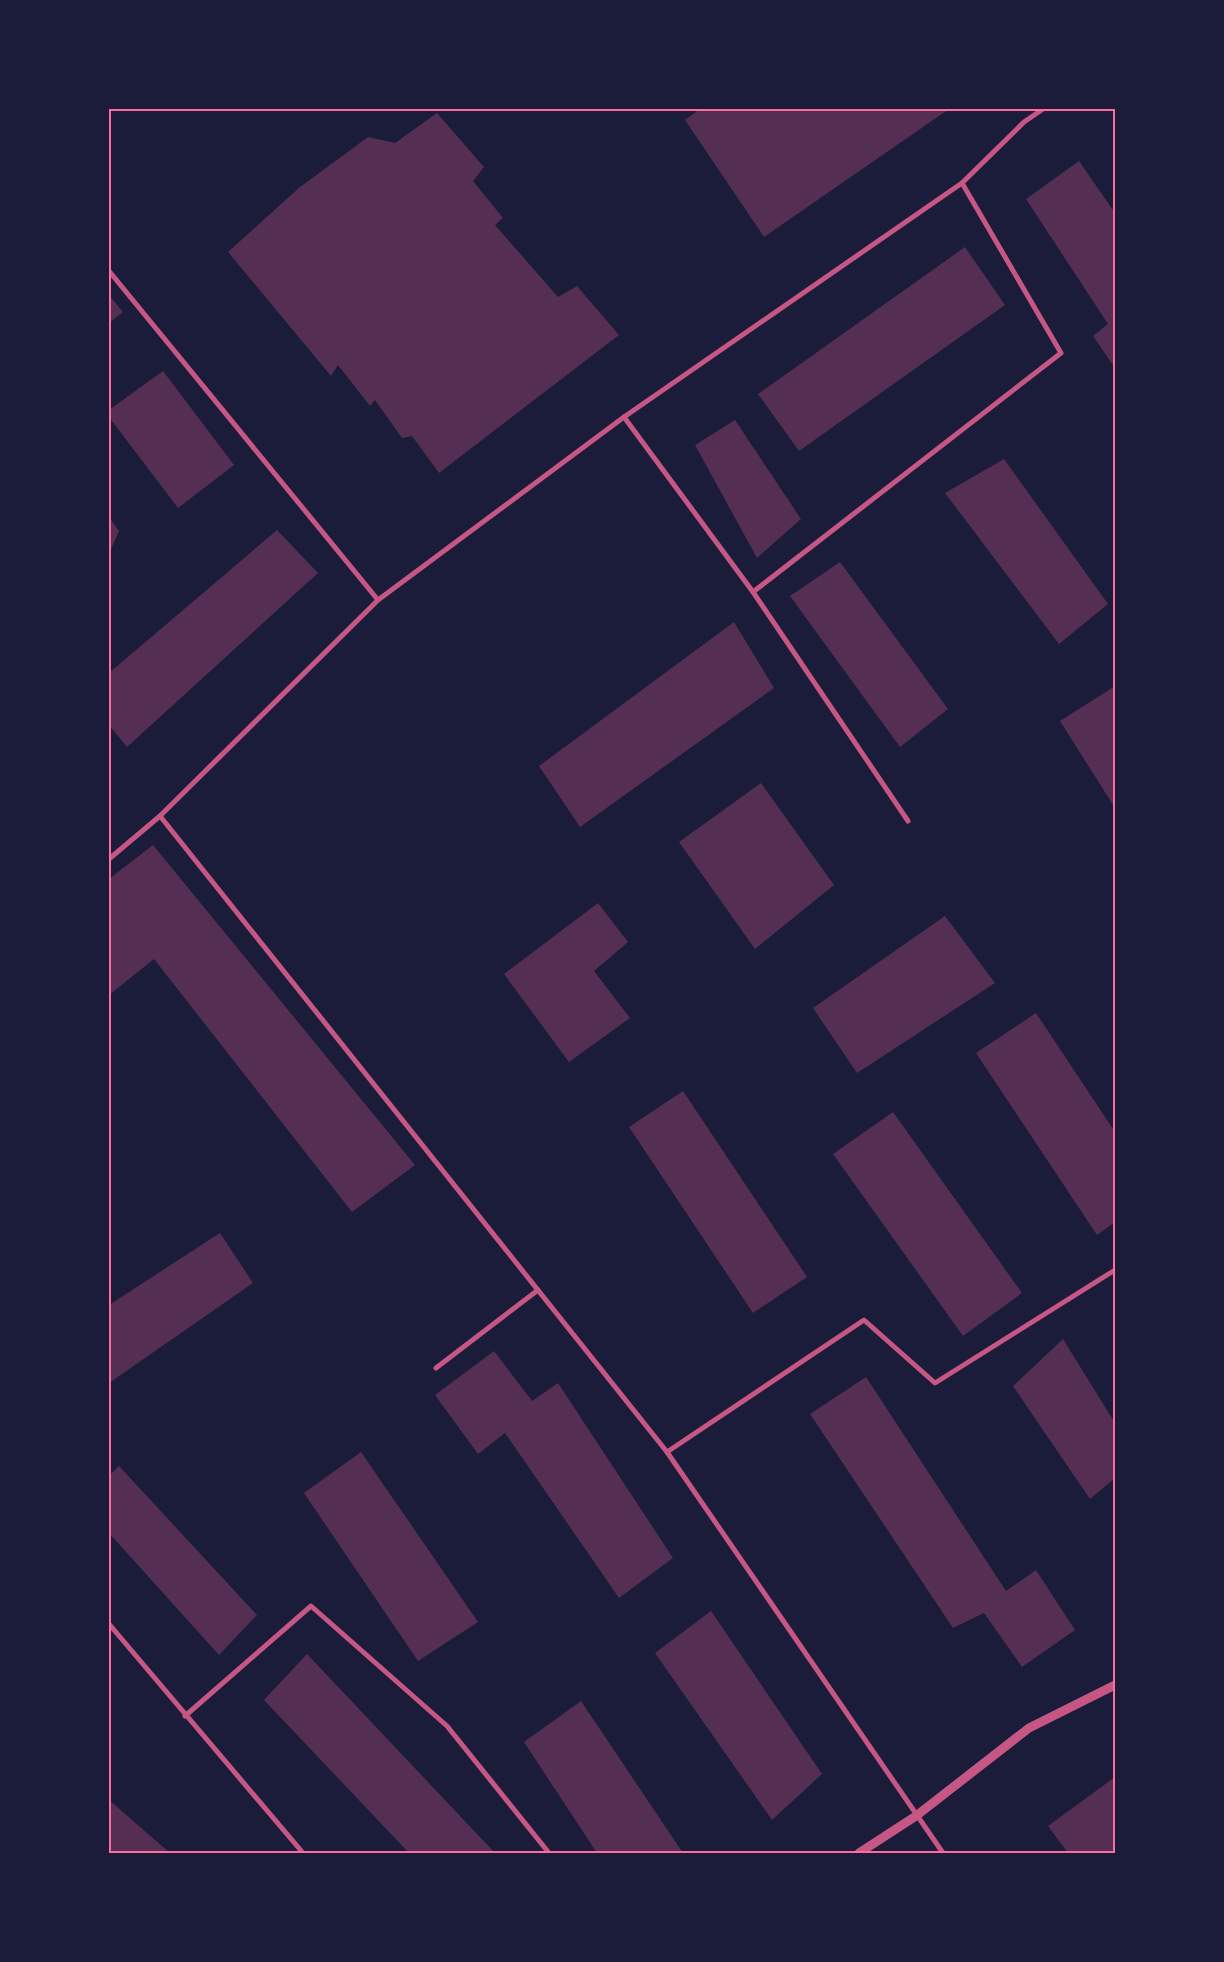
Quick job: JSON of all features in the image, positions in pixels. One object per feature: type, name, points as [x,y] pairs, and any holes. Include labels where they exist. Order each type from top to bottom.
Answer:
[{"type":"street","points":[[109,859],[160,816],[378,600],[624,417],[962,182],[1024,122],[1043,109]]},
{"type":"street","points":[[752,592],[1062,353],[962,182]]},
{"type":"street","points":[[109,271],[378,600]]},
{"type":"street","points":[[624,417],[752,592],[908,821]]},
{"type":"street","points":[[160,816],[667,1452],[943,1853]]},
{"type":"street","points":[[667,1452],[864,1320],[935,1383],[1115,1270]]},
{"type":"street","points":[[436,1368],[538,1290]]},
{"type":"street","points":[[185,1716],[311,1606],[447,1726],[549,1853]]},
{"type":"street","points":[[109,1624],[303,1853]]},
{"type":"street","points":[[859,1853],[916,1816],[1029,1728],[1115,1684]]},
{"type":"building","points":[[700,109],[949,109],[764,237],[685,120]]},
{"type":"building","points":[[437,113],[484,167],[473,181],[503,218],[495,225],[558,297],[577,286],[619,335],[439,473],[412,436],[402,438],[375,400],[370,406],[338,365],[331,376],[228,252],[300,187],[368,137],[395,143]]},
{"type":"building","points":[[1079,161],[1115,213],[1115,368],[1093,336],[1108,324],[1026,199]]},
{"type":"building","points":[[965,247],[1005,305],[799,451],[758,394]]},
{"type":"building","points":[[109,295],[123,312],[109,323]]},
{"type":"building","points":[[163,371],[234,465],[178,508],[109,417],[109,410]]},
{"type":"building","points":[[735,420],[801,519],[757,558],[695,445]]},
{"type":"building","points":[[1004,459],[1108,604],[1059,644],[945,493]]},
{"type":"building","points":[[109,517],[119,531],[109,554]]},
{"type":"building","points":[[277,530],[318,573],[127,747],[109,725],[109,673]]},
{"type":"building","points":[[840,562],[948,709],[900,747],[790,596]]},
{"type":"building","points":[[734,622],[774,688],[580,827],[539,766]]},
{"type":"building","points":[[1115,686],[1115,808],[1060,721]]},
{"type":"building","points":[[761,783],[834,885],[755,949],[679,842]]},
{"type":"building","points":[[153,845],[415,1165],[352,1212],[154,959],[109,995],[109,879]]},
{"type":"building","points":[[598,903],[628,942],[594,971],[630,1018],[569,1062],[504,974]]},
{"type":"building","points":[[945,916],[995,983],[857,1073],[813,1008]]},
{"type":"building","points":[[1036,1013],[1115,1132],[1115,1222],[1097,1235],[976,1053]]},
{"type":"building","points":[[683,1091],[807,1277],[753,1313],[629,1127]]},
{"type":"building","points":[[893,1112],[1022,1293],[963,1336],[833,1154]]},
{"type":"building","points":[[220,1233],[253,1283],[109,1383],[109,1305]]},
{"type":"building","points":[[1063,1339],[1115,1423],[1115,1478],[1090,1499],[1013,1386]]},
{"type":"building","points":[[494,1351],[532,1401],[558,1383],[673,1558],[619,1598],[505,1433],[478,1454],[435,1395]]},
{"type":"building","points":[[866,1377],[1006,1591],[1036,1570],[1075,1630],[1022,1667],[984,1613],[953,1628],[810,1414]]},
{"type":"building","points":[[361,1452],[478,1622],[418,1661],[304,1493]]},
{"type":"building","points":[[119,1466],[257,1615],[219,1655],[109,1533],[109,1476]]},
{"type":"building","points":[[711,1611],[822,1774],[772,1820],[655,1653]]},
{"type":"building","points":[[307,1654],[495,1853],[409,1853],[264,1700]]},
{"type":"building","points":[[581,1701],[683,1853],[597,1853],[524,1742]]},
{"type":"building","points":[[1115,1777],[1115,1853],[1068,1853],[1048,1826]]},
{"type":"building","points":[[109,1800],[170,1853],[109,1853]]}]
